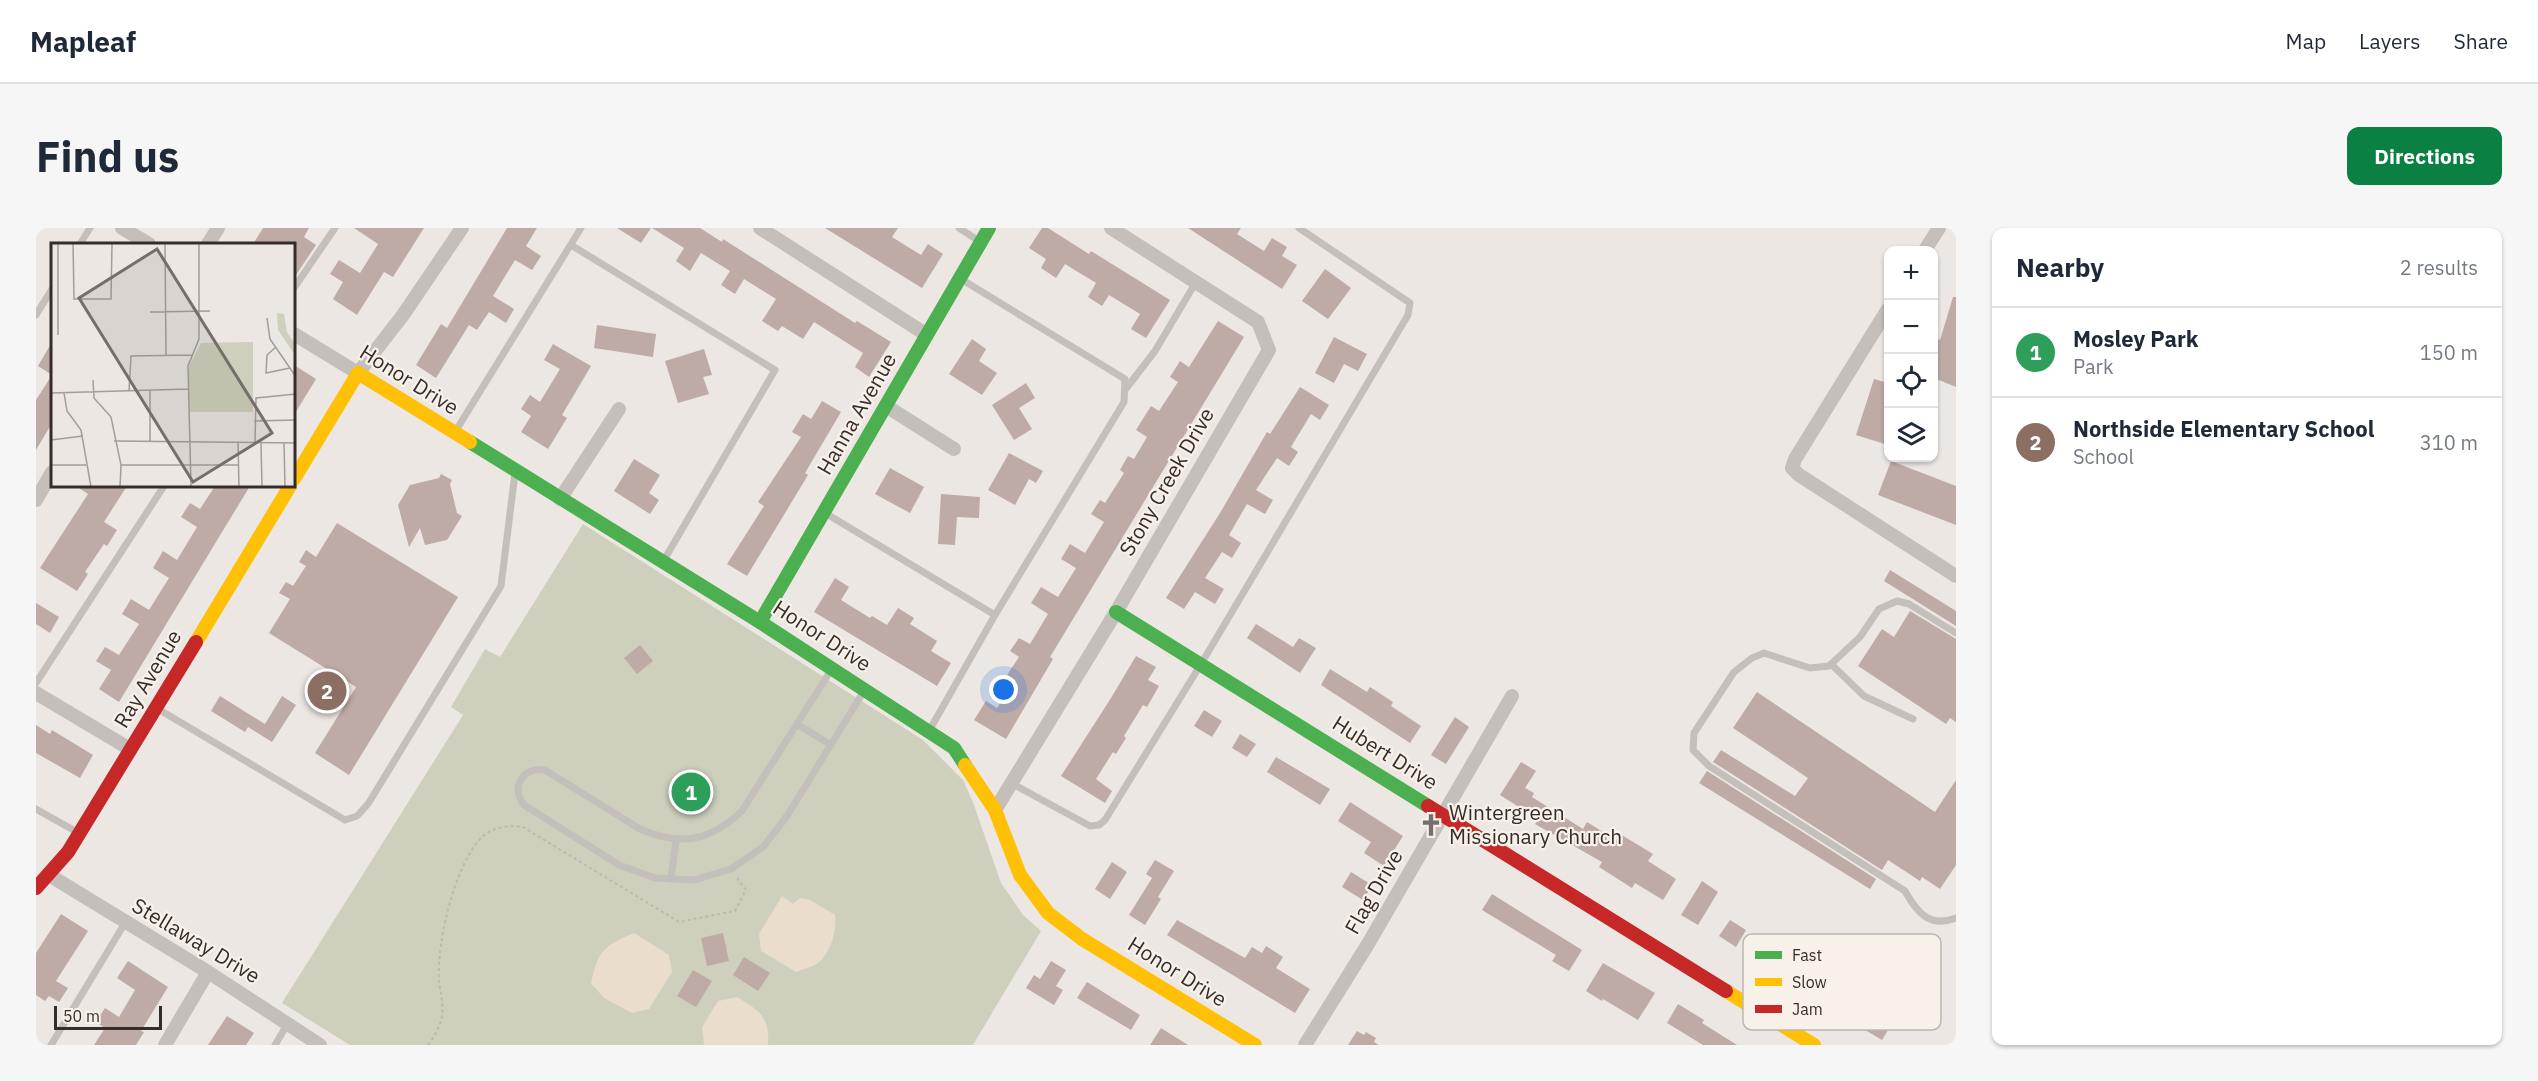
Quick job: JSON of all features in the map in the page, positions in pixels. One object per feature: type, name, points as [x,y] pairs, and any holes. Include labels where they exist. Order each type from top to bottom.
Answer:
[{"type":"street","points":[[122,228],[146,243]]},
{"type":"street","points":[[209,243],[218,228]]},
{"type":"street","points":[[296,476],[358,373],[403,315],[462,228]]},
{"type":"street","points":[[760,228],[927,335]]},
{"type":"street","name":"Hanna Avenue","points":[[760,622],[989,228]]},
{"type":"street","name":"Stony Creek Drive","points":[[995,810],[1116,612],[1269,350],[1258,322],[1111,228]]},
{"type":"street","points":[[1928,246],[1939,228]]},
{"type":"street","points":[[1884,315],[1795,459],[1792,468],[1799,475],[1956,576]]},
{"type":"street","name":"Honor Drive","points":[[296,335],[760,622],[954,748],[995,810],[1020,875],[1048,913],[1082,939],[1255,1045]]},
{"type":"street","points":[[886,406],[954,449]]},
{"type":"street","points":[[560,499],[619,409]]},
{"type":"street","points":[[36,500],[51,474]]},
{"type":"street","name":"Ray Avenue","points":[[36,888],[68,852],[289,488]]},
{"type":"street","name":"Hubert Drive","points":[[1116,612],[1743,1001]]},
{"type":"street","points":[[36,693],[130,749]]},
{"type":"street","name":"Flag Drive","points":[[1305,1045],[1368,944],[1512,696]]},
{"type":"street","name":"Stellaway Drive","points":[[49,875],[208,972],[320,1045]]},
{"type":"street","points":[[165,1045],[208,972]]},
{"type":"street","name":"Hubert Drive","points":[[1790,1030],[1814,1045]]},
{"type":"lane","points":[[81,243],[90,228]]},
{"type":"lane","points":[[296,285],[335,228]]},
{"type":"lane","points":[[454,433],[581,228]]},
{"type":"lane","points":[[959,228],[981,242]]},
{"type":"lane","points":[[1011,783],[1090,826],[1099,825],[1105,820],[1201,664],[1408,315],[1410,303],[1299,228]]},
{"type":"lane","points":[[571,245],[775,369],[663,562]]},
{"type":"lane","points":[[929,730],[995,615],[1124,402],[1125,390],[1125,379],[961,279]]},
{"type":"lane","points":[[1125,390],[1155,351],[1197,282]]},
{"type":"lane","points":[[36,315],[51,291]]},
{"type":"lane","points":[[156,707],[345,820],[357,816],[368,804],[501,586],[515,471]]},
{"type":"lane","points":[[36,683],[163,488]]},
{"type":"lane","points":[[824,512],[995,615]]},
{"type":"lane","points":[[1956,633],[1908,604],[1897,601],[1879,609],[1860,637],[1831,664],[1810,668],[1764,653],[1752,658],[1734,672],[1695,734],[1693,750],[1709,766],[1905,891],[1926,918],[1943,923],[1956,918]]},
{"type":"lane","points":[[1831,664],[1864,696],[1913,719]]},
{"type":"lane","points":[[832,668],[742,812],[728,824],[712,833],[676,840],[657,837],[640,829],[545,770],[531,770],[520,779],[518,785],[520,799],[524,805],[619,865],[655,878],[694,880],[731,869],[763,847],[787,816],[866,689]]},
{"type":"lane","points":[[797,724],[831,745]]},
{"type":"lane","points":[[36,809],[79,834]]},
{"type":"lane","points":[[671,879],[676,840]]},
{"type":"lane","points":[[51,1045],[125,923]]},
{"type":"lane","points":[[275,1045],[288,1023]]},
{"type":"path","points":[[428,1045],[441,1020],[444,999],[439,980],[444,926],[452,896],[467,859],[481,838],[496,829],[514,825],[523,827],[679,922],[735,911],[746,890],[731,869]]},
{"type":"green space","points":[[583,524],[923,740],[963,780],[1001,883],[1023,915],[1041,931],[973,1045],[350,1045],[282,1003],[463,715],[451,707],[485,649],[500,657]]},
{"type":"sand","points":[[782,896],[793,904],[800,898],[810,900],[835,915],[834,934],[823,959],[796,972],[761,951],[759,934]]},
{"type":"sand","points":[[634,933],[669,955],[672,972],[649,1009],[632,1013],[604,998],[591,983],[596,963],[604,950]]},
{"type":"sand","points":[[737,997],[762,1015],[767,1028],[768,1045],[704,1045],[702,1027],[718,1001]]},
{"type":"building","points":[[263,228],[309,228],[304,237],[316,245],[296,275],[296,243],[254,243]]},
{"type":"building","points":[[354,228],[424,228],[393,277],[384,272],[357,315],[333,299],[343,282],[330,274],[339,260],[360,273],[378,244]]},
{"type":"building","points":[[507,228],[537,228],[526,246],[541,256],[532,270],[515,260],[493,296],[514,309],[506,323],[489,312],[477,330],[469,325],[436,378],[416,365],[441,324],[447,328]]},
{"type":"building","points":[[617,228],[651,228],[641,243]]},
{"type":"building","points":[[652,228],[700,228],[722,242],[723,239],[855,323],[857,321],[891,342],[869,377],[855,367],[863,353],[814,322],[803,339],[782,326],[778,331],[762,321],[776,299],[744,279],[735,294],[721,285],[730,271],[701,253],[690,271],[676,261],[684,248]]},
{"type":"building","points":[[825,228],[898,228],[892,237],[921,255],[928,244],[943,254],[922,288]]},
{"type":"building","points":[[1042,228],[1048,228],[1089,254],[1091,251],[1170,300],[1146,338],[1131,329],[1140,314],[1109,295],[1102,306],[1088,297],[1096,283],[1065,264],[1056,278],[1041,268],[1046,259],[1029,248]]},
{"type":"building","points":[[1188,228],[1241,228],[1237,234],[1264,251],[1272,238],[1287,247],[1282,256],[1297,265],[1282,289]]},
{"type":"building","points":[[1325,269],[1351,288],[1328,319],[1302,301]]},
{"type":"building","points":[[1953,297],[1956,297],[1956,387],[1938,380],[1938,339],[1940,340]]},
{"type":"building","points":[[1218,321],[1244,337],[1050,657],[1053,659],[1006,739],[974,720],[986,701],[997,708],[1015,680],[1007,675],[1019,657],[1010,651],[1019,638],[1030,644],[1048,614],[1031,603],[1041,587],[1058,597],[1076,568],[1061,559],[1070,544],[1085,553],[1104,522],[1091,514],[1100,500],[1105,503],[1124,473],[1120,470],[1128,456],[1134,459],[1147,437],[1136,430],[1151,406],[1159,411],[1178,382],[1170,377],[1180,361],[1189,367]]},
{"type":"building","points":[[597,325],[656,334],[653,357],[594,348]]},
{"type":"building","points":[[1334,337],[1367,354],[1358,371],[1344,364],[1334,383],[1315,373]]},
{"type":"building","points":[[972,339],[986,349],[979,361],[997,373],[982,395],[949,374]]},
{"type":"building","points":[[51,344],[51,374],[38,366]]},
{"type":"building","points":[[553,344],[591,366],[562,415],[567,418],[548,449],[521,432],[531,416],[521,409],[530,395],[540,402],[560,369],[544,360]]},
{"type":"building","points":[[704,349],[712,375],[703,377],[709,394],[678,403],[665,361]]},
{"type":"building","points":[[296,366],[316,379],[296,412]]},
{"type":"building","points":[[51,377],[51,425],[36,450],[36,400]]},
{"type":"building","points":[[1874,379],[1884,382],[1884,444],[1856,435]]},
{"type":"building","points":[[1026,383],[1035,398],[1019,408],[1032,429],[1014,440],[992,405]]},
{"type":"building","points":[[1300,387],[1329,405],[1320,420],[1311,414],[1291,447],[1298,452],[1289,466],[1277,458],[1256,490],[1273,500],[1265,514],[1247,504],[1229,535],[1241,543],[1232,558],[1222,552],[1205,578],[1224,589],[1215,604],[1195,592],[1184,609],[1166,598],[1220,513],[1267,432],[1270,434]]},
{"type":"building","points":[[822,401],[841,412],[805,473],[808,475],[747,576],[727,564],[764,506],[758,502],[801,437],[792,432],[803,414],[811,419]]},
{"type":"building","points":[[1009,453],[1043,471],[1036,483],[1029,479],[1015,505],[988,490]]},
{"type":"building","points":[[634,459],[660,475],[649,493],[659,500],[650,514],[614,491]]},
{"type":"building","points":[[1891,462],[1956,486],[1956,525],[1878,495]]},
{"type":"building","points":[[890,468],[924,487],[910,513],[875,494]]},
{"type":"building","points":[[441,474],[452,480],[450,484],[457,513],[462,516],[447,540],[425,545],[420,528],[409,547],[398,505],[410,485],[439,478]]},
{"type":"building","points":[[79,488],[126,488],[104,522],[117,530],[107,546],[104,544],[85,572],[88,574],[77,591],[40,568],[88,494]]},
{"type":"building","points":[[214,488],[249,488],[119,702],[99,689],[111,670],[96,661],[105,647],[119,655],[139,624],[122,614],[131,599],[149,610],[169,578],[153,568],[163,551],[177,560],[197,527],[181,517],[190,503],[200,509]]},
{"type":"building","points":[[941,494],[980,497],[979,518],[957,517],[955,545],[938,544]]},
{"type":"building","points":[[337,523],[458,597],[349,775],[315,753],[356,687],[269,633],[290,599],[279,593],[286,582],[293,586],[306,566],[299,562],[306,550],[316,557]]},
{"type":"building","points":[[1890,570],[1956,611],[1956,626],[1884,581]]},
{"type":"building","points":[[835,578],[849,587],[841,600],[870,618],[872,616],[887,625],[898,608],[914,618],[910,624],[937,641],[931,651],[951,663],[937,686],[814,612]]},
{"type":"building","points":[[36,603],[59,617],[50,633],[36,624]]},
{"type":"building","points":[[1910,611],[1956,639],[1956,722],[1950,718],[1946,724],[1858,666],[1882,629],[1894,637]]},
{"type":"building","points":[[1256,624],[1293,647],[1299,638],[1316,648],[1300,673],[1247,638]]},
{"type":"building","points":[[640,645],[653,661],[637,674],[624,658]]},
{"type":"building","points":[[1136,656],[1156,667],[1148,680],[1159,686],[1147,707],[1143,705],[1116,754],[1113,752],[1096,779],[1112,791],[1105,803],[1061,776]]},
{"type":"building","points":[[1330,669],[1367,692],[1370,687],[1393,702],[1391,706],[1421,726],[1410,743],[1321,685]]},
{"type":"building","points":[[1757,692],[1935,812],[1956,780],[1956,865],[1940,889],[1922,877],[1920,881],[1888,860],[1882,870],[1713,762],[1721,750],[1795,796],[1808,778],[1733,728]]},
{"type":"building","points":[[220,696],[265,724],[282,696],[296,705],[272,742],[248,727],[245,732],[211,711]]},
{"type":"building","points":[[1204,710],[1222,721],[1212,737],[1194,726]]},
{"type":"building","points":[[1455,717],[1469,727],[1446,764],[1431,755]]},
{"type":"building","points":[[36,725],[50,734],[52,730],[93,755],[80,778],[36,753]]},
{"type":"building","points":[[1240,734],[1256,744],[1247,757],[1232,748]]},
{"type":"building","points":[[1276,757],[1330,789],[1320,805],[1267,772]]},
{"type":"building","points":[[1521,762],[1536,771],[1525,788],[1534,793],[1532,797],[1583,829],[1587,822],[1616,840],[1620,834],[1653,854],[1648,861],[1676,879],[1663,900],[1635,883],[1632,888],[1599,867],[1602,862],[1535,824],[1538,819],[1500,795]]},
{"type":"building","points":[[1707,771],[1876,879],[1870,889],[1699,783]]},
{"type":"building","points":[[1350,802],[1403,836],[1384,866],[1364,853],[1371,842],[1338,821]]},
{"type":"building","points":[[1155,860],[1174,871],[1145,925],[1129,915],[1152,878],[1146,874]]},
{"type":"building","points":[[1112,862],[1127,872],[1110,899],[1095,889]]},
{"type":"building","points":[[1351,872],[1372,885],[1363,900],[1342,887]]},
{"type":"building","points":[[1702,881],[1718,892],[1698,925],[1681,915]]},
{"type":"building","points":[[1492,894],[1582,950],[1569,971],[1552,961],[1556,955],[1482,910]]},
{"type":"building","points":[[61,914],[88,931],[56,981],[68,988],[59,1002],[49,996],[45,1001],[36,995],[36,953]]},
{"type":"building","points":[[1177,920],[1245,958],[1252,947],[1262,953],[1266,946],[1283,957],[1276,968],[1310,989],[1295,1013],[1167,935]]},
{"type":"building","points":[[1730,920],[1746,930],[1736,947],[1719,936]]},
{"type":"building","points":[[723,933],[729,961],[707,966],[701,938]]},
{"type":"building","points":[[744,957],[770,973],[758,991],[733,975]]},
{"type":"building","points":[[128,961],[168,987],[141,1031],[144,1032],[136,1045],[94,1045],[105,1028],[96,1022],[105,1008],[119,1017],[135,990],[117,978]]},
{"type":"building","points":[[1051,961],[1066,970],[1056,986],[1063,990],[1054,1005],[1026,988],[1034,975],[1040,979]]},
{"type":"building","points":[[1603,963],[1655,993],[1638,1020],[1586,991]]},
{"type":"building","points":[[693,970],[712,981],[696,1007],[677,996]]},
{"type":"building","points":[[1087,982],[1140,1015],[1131,1030],[1077,998]]},
{"type":"building","points":[[1678,1004],[1704,1020],[1702,1023],[1737,1045],[1703,1045],[1667,1023]]},
{"type":"building","points":[[227,1016],[254,1033],[246,1045],[208,1045]]},
{"type":"building","points":[[1161,1028],[1188,1045],[1150,1045]]},
{"type":"building","points":[[1865,1030],[1888,1030],[1882,1040]]},
{"type":"building","points":[[1357,1031],[1364,1035],[1366,1032],[1376,1038],[1374,1042],[1379,1045],[1348,1045]]},
{"type":"traffic: fast","points":[[760,622],[989,228]]},
{"type":"traffic: fast","points":[[470,442],[760,622],[954,748],[965,765]]},
{"type":"traffic: fast","points":[[1116,612],[1428,806]]},
{"type":"traffic: slow","points":[[296,476],[358,373],[470,442]]},
{"type":"traffic: slow","points":[[196,642],[289,488]]},
{"type":"traffic: slow","points":[[965,765],[995,810],[1020,875],[1048,913],[1082,939],[1255,1045]]},
{"type":"traffic: slow","points":[[1726,991],[1743,1001]]},
{"type":"traffic: slow","points":[[1790,1030],[1814,1045]]},
{"type":"traffic: jam","points":[[36,888],[68,852],[196,642]]},
{"type":"traffic: jam","points":[[1428,806],[1726,991]]},
{"type":"place","name":"Northside Elementary School","points":[[327,691]]},
{"type":"place","name":"Mosley Park","points":[[691,792]]},
{"type":"place","name":"Wintergreen Missionary Church","points":[[1431,825]]}]
